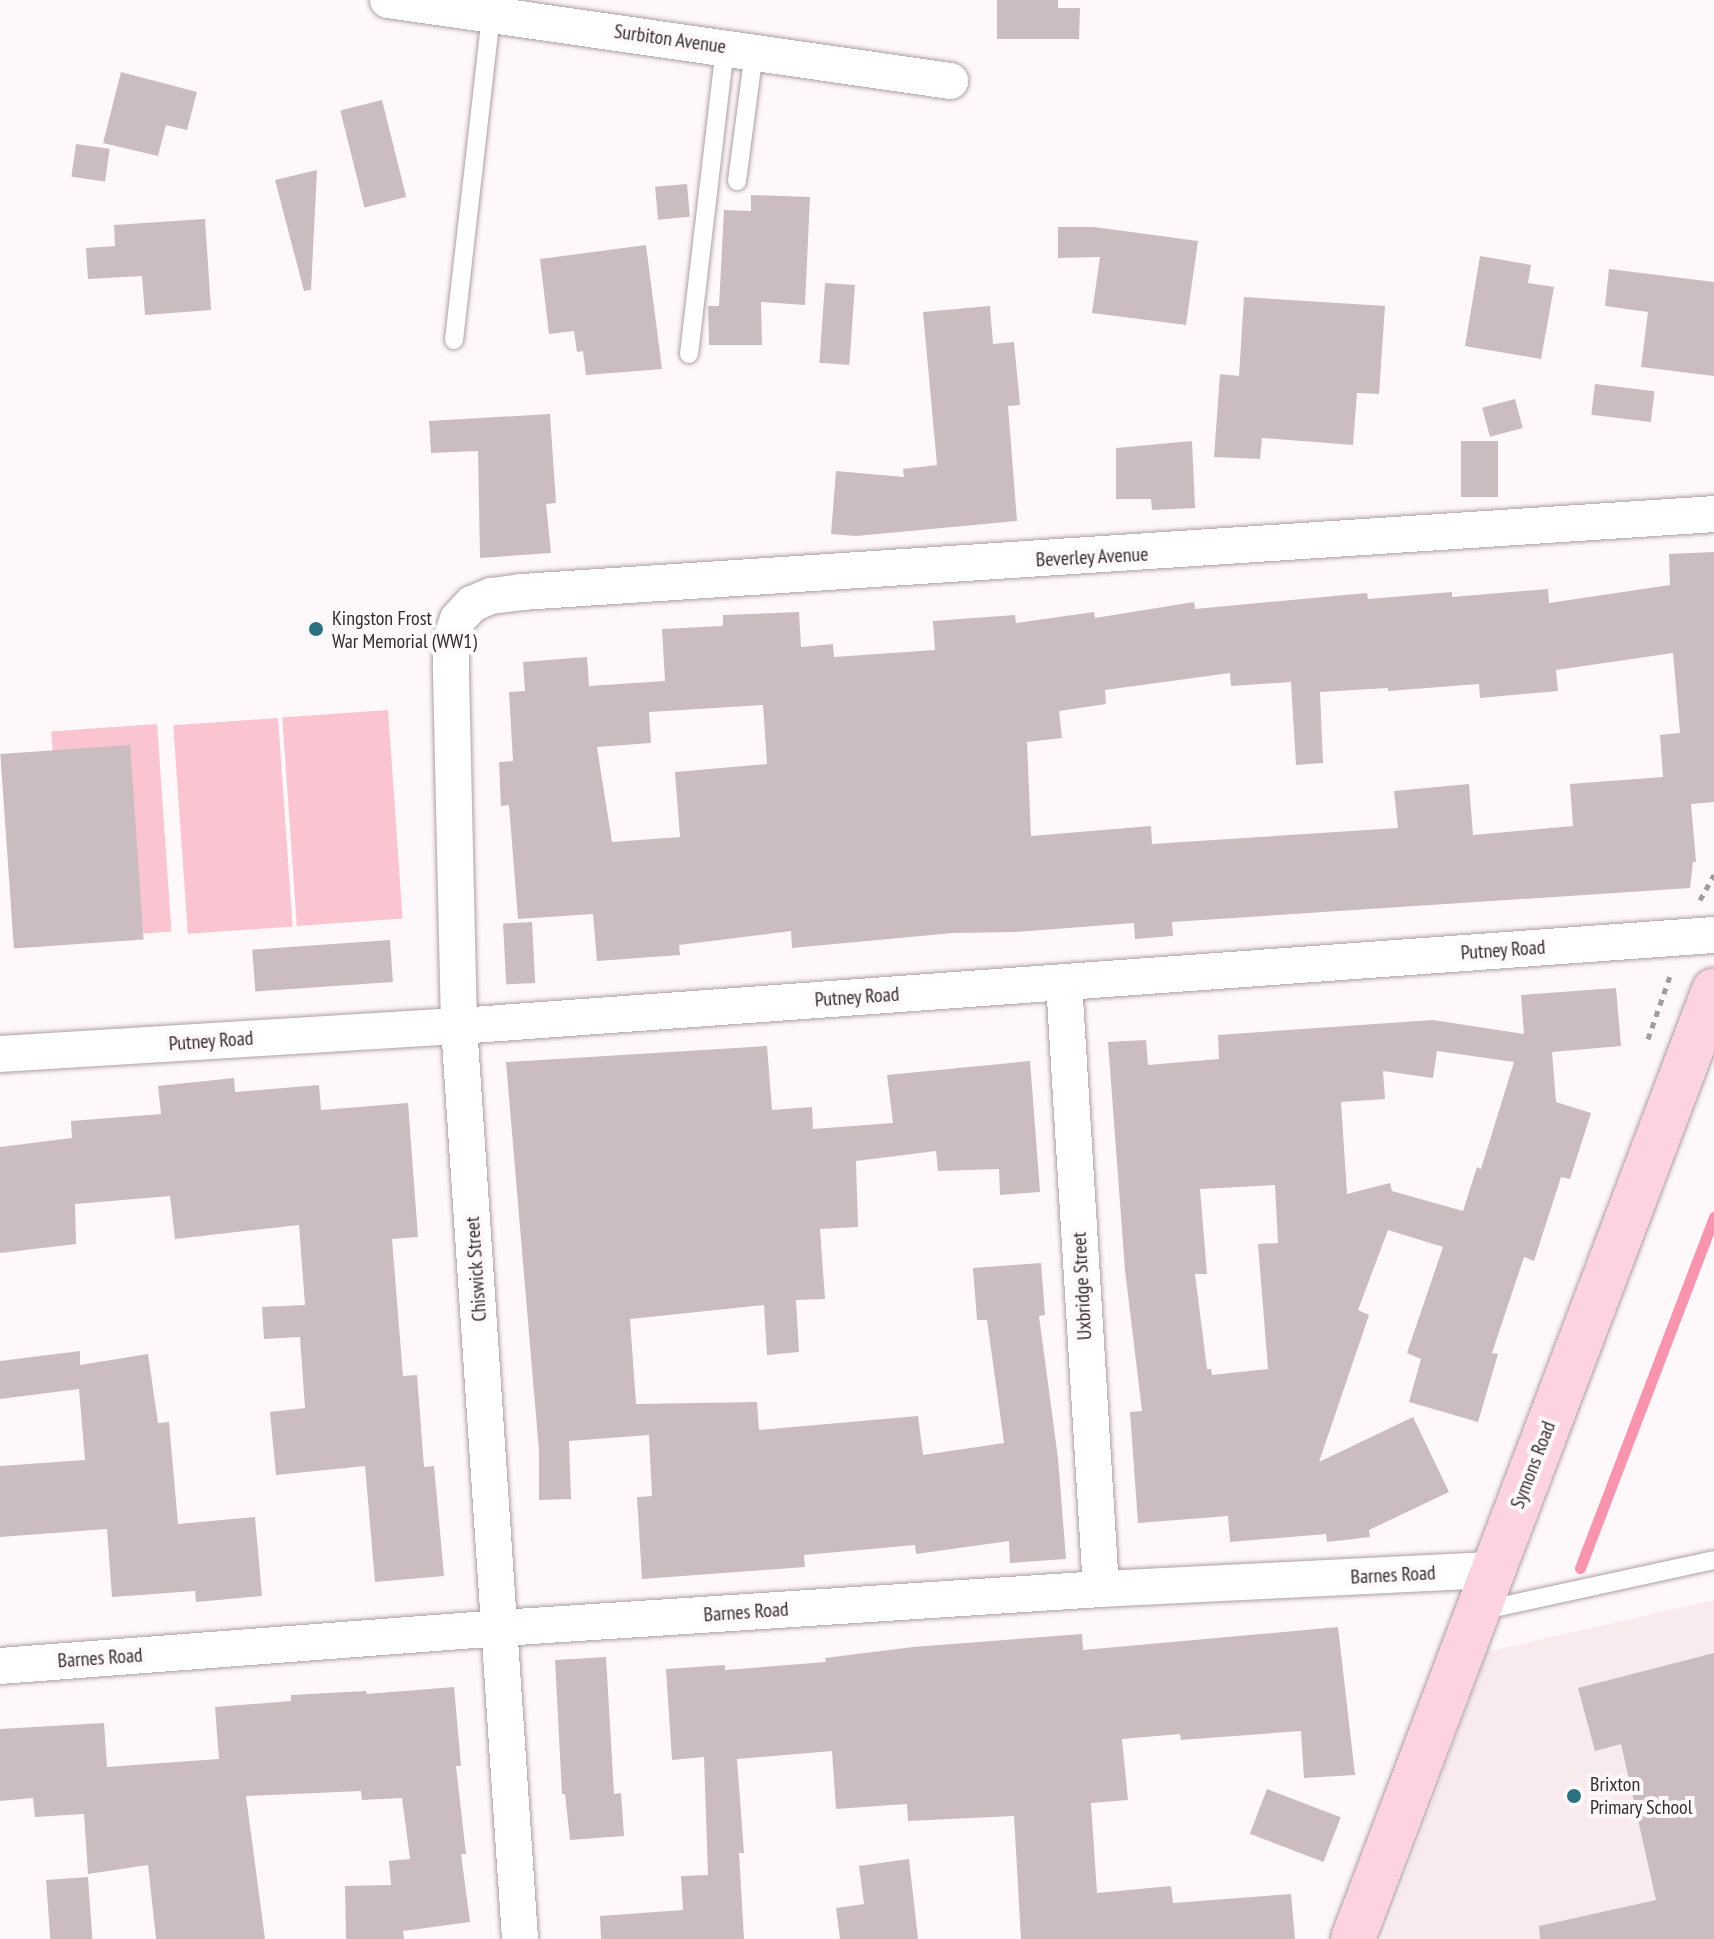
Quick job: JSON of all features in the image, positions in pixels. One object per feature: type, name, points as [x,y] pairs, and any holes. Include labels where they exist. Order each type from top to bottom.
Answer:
[{"type":"main road","name":"Symons Road","points":[[1353,1939],[1714,990]]},
{"type":"street","name":"Surbiton Avenue","points":[[388,0],[492,7],[950,81]]},
{"type":"street","name":"Beverley Avenue","points":[[472,604],[491,596],[522,592],[1164,553],[1714,514]]},
{"type":"street","name":"Chiswick Street","points":[[472,604],[458,619],[451,639],[459,1026],[520,1939]]},
{"type":"street","name":"Putney Road","points":[[0,1054],[459,1026],[1714,935]]},
{"type":"street","name":"Uxbridge Street","points":[[1064,982],[1101,1589]]},
{"type":"street","name":"Barnes Road","points":[[0,1666],[501,1628],[1101,1589],[1493,1570]]},
{"type":"lane","points":[[454,340],[492,7]]},
{"type":"lane","points":[[737,181],[740,48]]},
{"type":"lane","points":[[689,354],[740,48]]},
{"type":"lane","points":[[1477,1611],[1714,1560]]},
{"type":"shaded area","points":[[388,710],[403,918],[297,926],[282,717]]},
{"type":"shaded area","points":[[278,718],[293,926],[188,934],[173,725]]},
{"type":"shaded area","points":[[157,724],[172,931],[66,939],[51,731]]},
{"type":"shaded area","name":"Brixton Primary School","points":[[1714,1600],[1714,1939],[1382,1939],[1487,1652]]},
{"type":"building","points":[[997,0],[1058,0],[1058,8],[1080,8],[1079,39],[997,39]]},
{"type":"building","points":[[121,72],[197,92],[187,130],[166,125],[158,156],[103,143]]},
{"type":"building","points":[[382,100],[406,197],[364,207],[340,110]]},
{"type":"building","points":[[76,144],[110,149],[105,181],[71,177]]},
{"type":"building","points":[[317,170],[311,290],[304,291],[275,180]]},
{"type":"building","points":[[687,184],[690,217],[658,220],[655,187]]},
{"type":"building","points":[[751,195],[810,197],[805,305],[761,302],[762,345],[709,345],[708,306],[719,306],[724,210],[751,211]]},
{"type":"building","points":[[205,219],[211,310],[145,315],[142,276],[88,279],[86,248],[115,246],[114,225]]},
{"type":"building","points":[[1058,227],[1094,227],[1198,241],[1186,325],[1092,313],[1100,257],[1058,258]]},
{"type":"building","points":[[646,245],[662,369],[586,375],[583,351],[577,352],[574,331],[549,334],[540,259]]},
{"type":"building","points":[[1480,256],[1531,265],[1528,283],[1554,287],[1541,359],[1465,346]]},
{"type":"building","points":[[1609,269],[1714,282],[1714,376],[1641,367],[1648,312],[1605,306]]},
{"type":"building","points":[[825,283],[855,285],[849,365],[819,363]]},
{"type":"building","points":[[1244,297],[1385,306],[1379,394],[1357,393],[1353,445],[1262,438],[1260,459],[1214,457],[1220,374],[1239,376]]},
{"type":"building","points":[[990,306],[993,344],[1014,342],[1020,405],[1008,406],[1017,521],[856,536],[831,534],[836,471],[904,477],[903,469],[937,465],[923,312]]},
{"type":"building","points":[[1595,384],[1655,391],[1651,422],[1591,415]]},
{"type":"building","points":[[1515,399],[1523,428],[1490,437],[1482,408]]},
{"type":"building","points":[[550,414],[556,503],[546,504],[551,553],[480,558],[478,451],[431,453],[429,421]]},
{"type":"building","points":[[1192,441],[1195,508],[1152,510],[1151,499],[1116,499],[1116,448]]},
{"type":"building","points":[[1461,441],[1498,441],[1498,497],[1461,497]]},
{"type":"building","points":[[1714,552],[1714,802],[1691,804],[1696,862],[1693,862],[1690,888],[1172,922],[1173,936],[1135,939],[1134,923],[1015,932],[953,933],[792,948],[791,931],[679,945],[680,955],[597,961],[593,914],[518,919],[509,805],[501,806],[499,762],[513,761],[509,692],[525,691],[523,662],[587,657],[589,686],[665,681],[662,629],[723,626],[723,615],[799,612],[801,647],[833,644],[834,657],[935,650],[933,621],[1015,615],[1016,623],[1094,612],[1095,618],[1194,602],[1195,609],[1367,593],[1368,599],[1452,592],[1452,597],[1548,589],[1549,603],[1670,585],[1669,554]],"holes":[[[1673,653],[1680,733],[1660,735],[1663,777],[1570,784],[1573,826],[1473,835],[1469,784],[1394,791],[1398,828],[1152,844],[1151,826],[1031,836],[1027,742],[1062,738],[1059,711],[1106,704],[1105,690],[1230,673],[1231,686],[1291,682],[1296,765],[1323,763],[1320,692],[1388,688],[1388,691],[1479,684],[1480,698],[1558,691],[1556,670]],[[763,705],[767,764],[675,772],[680,837],[612,842],[597,747],[651,743],[649,712]]]},
{"type":"building","points":[[130,745],[144,940],[14,949],[0,754]]},
{"type":"building","points":[[532,922],[535,983],[506,984],[503,924]]},
{"type":"building","points":[[390,940],[393,982],[255,992],[252,950]]},
{"type":"building","points":[[1616,988],[1621,1046],[1552,1052],[1556,1102],[1591,1113],[1570,1179],[1561,1177],[1534,1261],[1524,1257],[1492,1353],[1498,1354],[1478,1422],[1409,1402],[1421,1359],[1407,1353],[1443,1247],[1388,1230],[1358,1310],[1369,1315],[1319,1462],[1413,1417],[1449,1492],[1369,1530],[1370,1537],[1327,1542],[1326,1534],[1230,1542],[1228,1516],[1138,1523],[1130,1412],[1142,1411],[1125,1270],[1108,1042],[1146,1040],[1148,1065],[1219,1059],[1218,1035],[1433,1020],[1524,1034],[1521,995]],"holes":[[[1437,1051],[1514,1062],[1481,1169],[1477,1167],[1463,1211],[1392,1191],[1390,1183],[1347,1194],[1341,1102],[1385,1099],[1383,1071],[1433,1078]],[[1275,1185],[1278,1243],[1258,1244],[1268,1369],[1212,1375],[1211,1369],[1207,1369],[1195,1274],[1207,1274],[1200,1189]]]},
{"type":"building","points":[[767,1046],[772,1110],[812,1107],[813,1129],[893,1123],[887,1075],[1030,1061],[1040,1192],[1000,1195],[999,1169],[938,1171],[936,1151],[856,1161],[858,1227],[820,1229],[825,1299],[796,1300],[799,1352],[767,1355],[764,1305],[630,1319],[636,1404],[757,1402],[759,1430],[918,1416],[923,1455],[1004,1443],[987,1320],[977,1320],[973,1268],[1041,1263],[1045,1315],[1039,1316],[1058,1458],[1066,1559],[1010,1563],[1009,1541],[916,1554],[915,1545],[804,1555],[805,1567],[642,1579],[637,1497],[652,1496],[649,1435],[569,1441],[571,1499],[539,1500],[539,1451],[506,1062]]},
{"type":"building","points":[[234,1078],[235,1092],[319,1085],[321,1110],[408,1103],[418,1237],[392,1239],[403,1376],[417,1375],[424,1467],[434,1466],[444,1576],[375,1582],[365,1466],[276,1475],[270,1412],[305,1408],[300,1337],[264,1339],[262,1307],[305,1305],[299,1225],[175,1239],[170,1196],[75,1204],[76,1244],[0,1253],[0,1147],[72,1138],[71,1121],[161,1114],[158,1086]]},
{"type":"building","points":[[80,1351],[80,1365],[148,1354],[158,1423],[169,1422],[178,1524],[255,1517],[262,1596],[196,1602],[195,1591],[112,1597],[107,1529],[0,1537],[0,1466],[85,1460],[79,1389],[0,1399],[0,1361]]},
{"type":"building","points":[[1338,1627],[1355,1775],[1304,1778],[1301,1731],[1181,1740],[1180,1734],[1122,1739],[1128,1800],[1091,1803],[1097,1893],[1171,1886],[1173,1903],[1291,1894],[1295,1939],[1021,1939],[1014,1816],[908,1821],[907,1804],[836,1809],[832,1751],[737,1759],[744,1853],[739,1853],[744,1939],[601,1939],[600,1916],[683,1910],[681,1876],[708,1875],[704,1757],[672,1760],[666,1669],[725,1665],[725,1670],[826,1662],[825,1658],[913,1647],[1082,1634],[1083,1650]]},
{"type":"building","points":[[1714,1653],[1714,1939],[1540,1939],[1539,1926],[1656,1900],[1621,1744],[1595,1751],[1578,1688]]},
{"type":"building","points":[[606,1657],[614,1794],[621,1793],[624,1836],[570,1840],[565,1794],[562,1794],[555,1660]]},
{"type":"building","points":[[454,1687],[461,1766],[456,1766],[466,1854],[461,1854],[470,1922],[403,1931],[404,1939],[346,1939],[345,1886],[391,1885],[389,1861],[410,1859],[402,1798],[362,1800],[361,1791],[246,1796],[265,1939],[156,1939],[148,1865],[88,1874],[84,1814],[35,1817],[33,1798],[0,1801],[0,1729],[104,1723],[107,1767],[219,1759],[215,1707],[291,1701],[291,1695],[366,1691],[367,1694]]},
{"type":"building","points":[[1267,1789],[1341,1817],[1324,1862],[1250,1834]]},
{"type":"building","points":[[909,1859],[918,1939],[840,1939],[836,1908],[864,1904],[859,1866]]},
{"type":"building","points":[[88,1877],[92,1939],[50,1939],[46,1880]]},
{"type":"waterway","points":[[1580,1568],[1714,1217]]},
{"type":"place","name":"Kingston Frost War Memorial (WW1)","points":[[316,629]]},
{"type":"place","name":"Brixton Primary School","points":[[1574,1796]]}]
